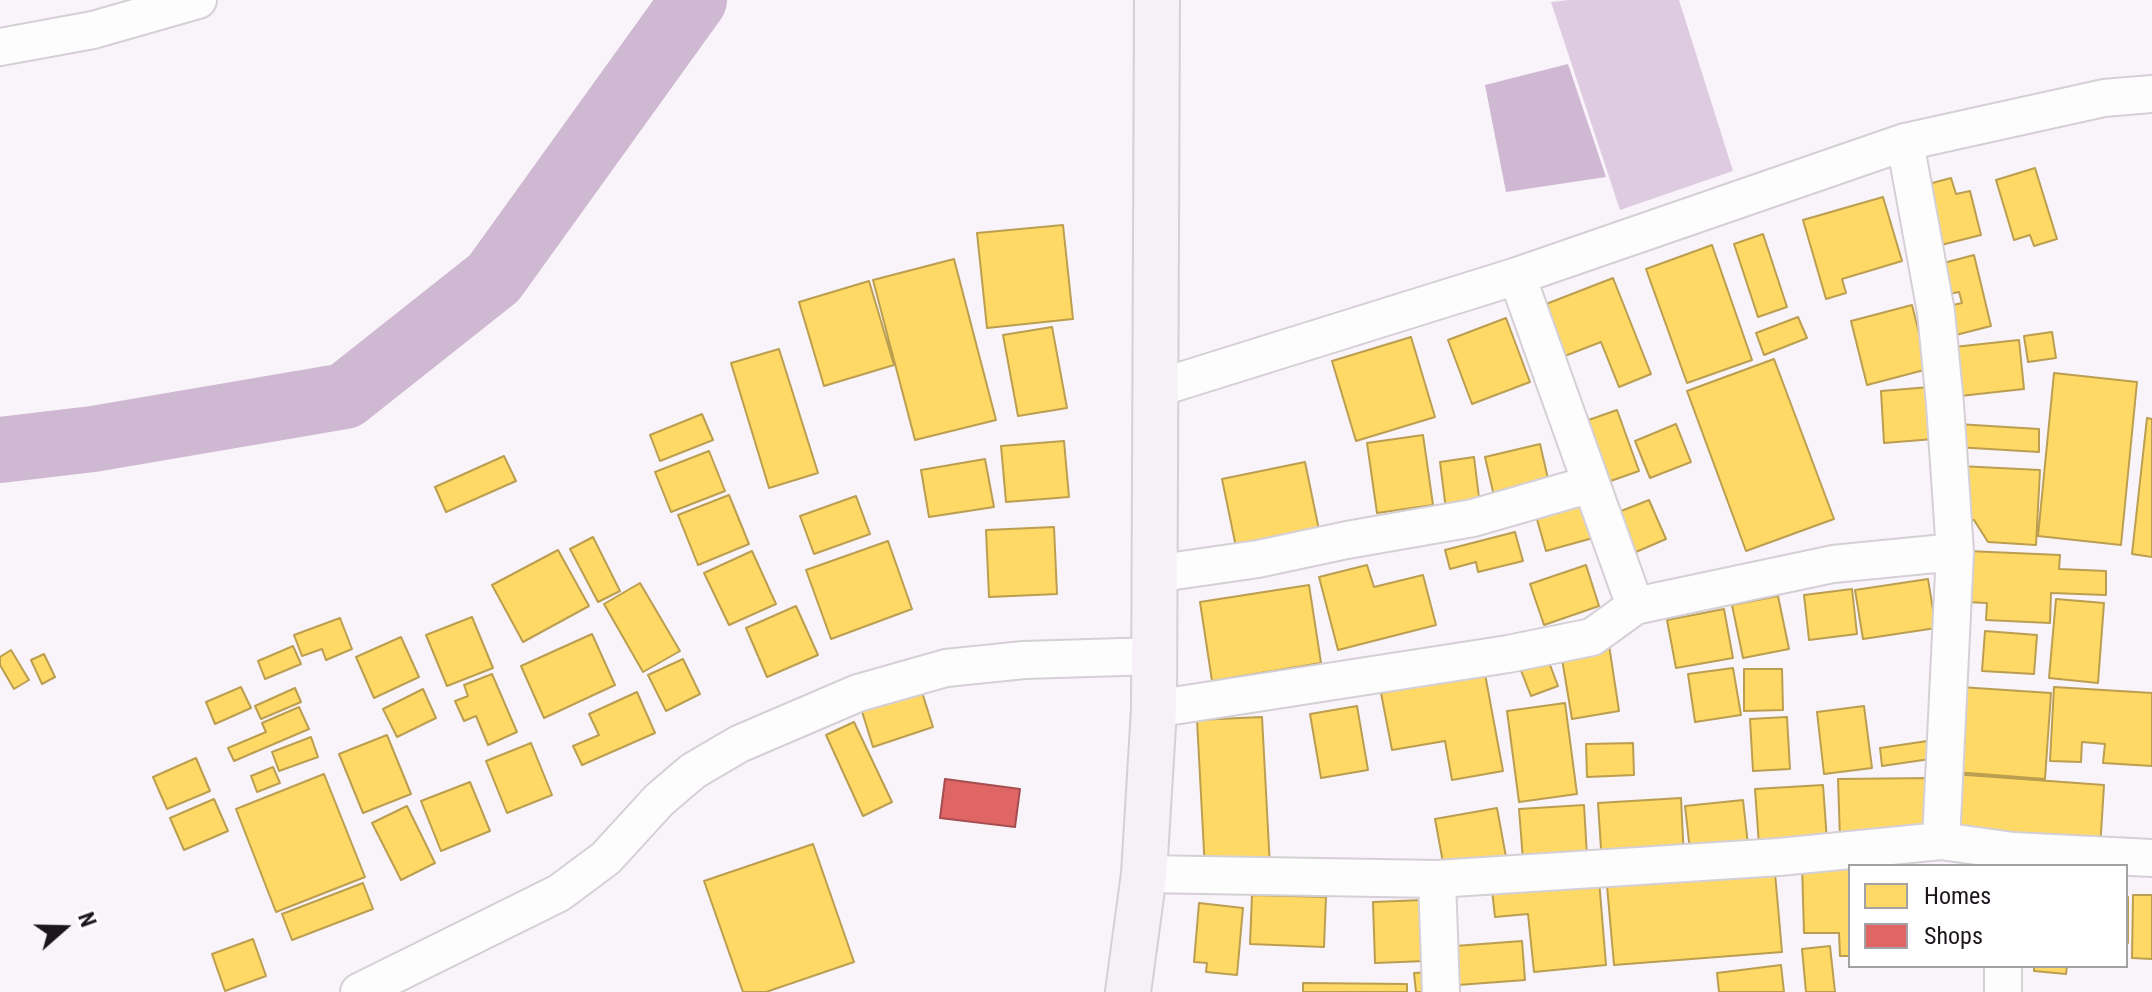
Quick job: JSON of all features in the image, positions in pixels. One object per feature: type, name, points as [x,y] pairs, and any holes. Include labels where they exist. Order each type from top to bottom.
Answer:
[{"type":"main road","points":[[1128,992],[1144,874],[1154,709],[1157,0]]},
{"type":"street","points":[[0,47],[90,15],[198,0]]},
{"type":"street","points":[[1155,389],[1517,276],[1905,142],[2104,98],[2152,94]]},
{"type":"street","points":[[1905,142],[1936,312],[1955,552],[1941,841]]},
{"type":"street","points":[[1517,276],[1635,606]]},
{"type":"street","points":[[1154,574],[1258,559],[1473,518],[1591,484]]},
{"type":"street","points":[[1154,709],[1508,654],[1592,637],[1635,606],[1833,564],[1955,552]]},
{"type":"street","points":[[359,992],[559,893],[606,858],[659,800],[693,771],[739,744],[858,693],[946,668],[1024,660],[1155,656]]},
{"type":"street","points":[[1144,874],[1437,879],[1779,857],[1941,841],[2012,859],[2152,858]]},
{"type":"street","points":[[1437,879],[1441,992]]},
{"type":"street","points":[[2003,968],[2003,992]]},
{"type":"shaded area","points":[[1679,0],[1733,171],[1620,210],[1551,2]]},
{"type":"shaded area","points":[[1568,64],[1606,177],[1506,192],[1485,85]]},
{"type":"building: Homes","points":[[2035,168],[2057,239],[2034,246],[2030,235],[2014,240],[1996,180]]},
{"type":"building: Homes","points":[[1951,178],[1956,194],[1970,191],[1981,235],[1937,246],[1921,186]]},
{"type":"building: Homes","points":[[1883,197],[1902,261],[1842,279],[1846,293],[1826,299],[1803,220]]},
{"type":"building: Homes","points":[[1063,225],[1073,319],[987,328],[977,233]]},
{"type":"building: Homes","points":[[1763,234],[1787,307],[1758,317],[1734,244]]},
{"type":"building: Homes","points":[[1712,245],[1752,360],[1687,383],[1646,269]]},
{"type":"building: Homes","points":[[1974,255],[1991,326],[1948,337],[1940,308],[1962,303],[1959,292],[1944,295],[1936,265]]},
{"type":"building: Homes","points":[[954,259],[996,420],[915,440],[873,280]]},
{"type":"building: Homes","points":[[1613,278],[1651,374],[1619,387],[1601,342],[1562,357],[1541,306]]},
{"type":"building: Homes","points":[[869,281],[894,365],[824,386],[799,302]]},
{"type":"building: Homes","points":[[1912,305],[1928,369],[1867,385],[1851,321]]},
{"type":"building: Homes","points":[[1798,317],[1807,338],[1764,355],[1756,333]]},
{"type":"building: Homes","points":[[1506,318],[1530,382],[1472,404],[1448,340]]},
{"type":"building: Homes","points":[[1052,327],[1067,408],[1018,416],[1003,335]]},
{"type":"building: Homes","points":[[2052,332],[2056,358],[2028,362],[2024,336]]},
{"type":"building: Homes","points":[[1411,337],[1435,417],[1356,441],[1332,361]]},
{"type":"building: Homes","points":[[2019,340],[2024,389],[1960,396],[1954,347]]},
{"type":"building: Homes","points":[[779,349],[818,473],[769,488],[731,363]]},
{"type":"building: Homes","points":[[1774,359],[1834,519],[1746,551],[1687,391]]},
{"type":"building: Homes","points":[[2054,373],[2137,382],[2121,545],[2038,536]]},
{"type":"building: Homes","points":[[1930,387],[1934,439],[1884,443],[1881,391]]},
{"type":"building: Homes","points":[[1617,410],[1639,471],[1602,484],[1580,423]]},
{"type":"building: Homes","points":[[702,414],[713,440],[660,461],[650,435]]},
{"type":"building: Homes","points":[[2147,418],[2152,419],[2152,557],[2132,554]]},
{"type":"building: Homes","points":[[1676,424],[1691,462],[1650,478],[1635,441]]},
{"type":"building: Homes","points":[[1957,424],[2039,429],[2039,452],[1955,447]]},
{"type":"building: Homes","points":[[1423,435],[1433,505],[1377,513],[1367,443]]},
{"type":"building: Homes","points":[[1064,441],[1069,497],[1006,502],[1001,446]]},
{"type":"building: Homes","points":[[1540,444],[1549,483],[1494,496],[1485,457]]},
{"type":"building: Homes","points":[[709,451],[725,491],[671,512],[655,472]]},
{"type":"building: Homes","points":[[504,456],[516,481],[446,512],[435,487]]},
{"type":"building: Homes","points":[[1474,457],[1480,506],[1446,510],[1440,462]]},
{"type":"building: Homes","points":[[985,459],[994,507],[929,517],[921,470]]},
{"type":"building: Homes","points":[[1305,462],[1319,530],[1236,547],[1222,479]]},
{"type":"building: Homes","points":[[1959,466],[2040,470],[2036,545],[1988,542],[1974,520],[1956,519]]},
{"type":"building: Homes","points":[[729,495],[749,544],[698,565],[678,515]]},
{"type":"building: Homes","points":[[856,496],[870,534],[814,554],[800,516]]},
{"type":"building: Homes","points":[[1649,500],[1666,539],[1629,555],[1611,515]]},
{"type":"building: Homes","points":[[1583,503],[1593,538],[1546,551],[1536,516]]},
{"type":"building: Homes","points":[[1054,527],[1057,594],[989,597],[986,530]]},
{"type":"building: Homes","points":[[1515,532],[1523,561],[1478,572],[1476,562],[1450,569],[1445,550]]},
{"type":"building: Homes","points":[[593,537],[620,591],[598,602],[570,549]]},
{"type":"building: Homes","points":[[888,541],[912,609],[831,639],[806,570]]},
{"type":"building: Homes","points":[[558,550],[589,606],[523,642],[492,585]]},
{"type":"building: Homes","points":[[752,551],[776,604],[729,625],[704,573]]},
{"type":"building: Homes","points":[[1967,551],[2060,555],[2059,569],[2106,571],[2106,595],[2051,593],[2050,623],[1986,620],[1987,603],[1965,602]]},
{"type":"building: Homes","points":[[1367,565],[1374,587],[1423,575],[1436,625],[1338,650],[1319,577]]},
{"type":"building: Homes","points":[[1586,565],[1599,606],[1544,625],[1530,584]]},
{"type":"building: Homes","points":[[1928,579],[1936,628],[1863,639],[1855,590]]},
{"type":"building: Homes","points":[[640,583],[680,651],[643,672],[604,604]]},
{"type":"building: Homes","points":[[1309,585],[1321,663],[1212,681],[1200,602]]},
{"type":"building: Homes","points":[[1852,589],[1857,634],[1809,640],[1804,595]]},
{"type":"building: Homes","points":[[1778,596],[1789,649],[1743,658],[1732,605]]},
{"type":"building: Homes","points":[[2056,599],[2104,603],[2098,683],[2049,678]]},
{"type":"building: Homes","points":[[796,606],[818,655],[767,677],[746,628]]},
{"type":"building: Homes","points":[[1724,609],[1733,658],[1676,668],[1667,620]]},
{"type":"building: Homes","points":[[472,617],[493,668],[447,686],[426,635]]},
{"type":"building: Homes","points":[[340,618],[352,649],[326,660],[322,649],[302,656],[294,635]]},
{"type":"building: Homes","points":[[1985,631],[2037,635],[2034,674],[1982,671]]},
{"type":"building: Homes","points":[[592,634],[615,685],[544,718],[521,666]]},
{"type":"building: Homes","points":[[401,637],[419,677],[374,698],[356,657]]},
{"type":"building: Homes","points":[[1609,645],[1619,711],[1572,719],[1561,653]]},
{"type":"building: Homes","points":[[293,646],[301,664],[265,679],[258,661]]},
{"type":"building: Homes","points":[[11,650],[29,680],[14,689],[0,665],[0,657]]},
{"type":"building: Homes","points":[[44,654],[55,677],[42,684],[31,660]]},
{"type":"building: Homes","points":[[1547,657],[1558,686],[1531,696],[1520,668]]},
{"type":"building: Homes","points":[[683,659],[700,694],[666,711],[648,675]]},
{"type":"building: Homes","points":[[1733,668],[1741,715],[1695,722],[1688,674]]},
{"type":"building: Homes","points":[[1744,669],[1782,669],[1783,710],[1744,711]]},
{"type":"building: Homes","points":[[492,674],[517,732],[488,745],[476,716],[464,721],[455,701],[468,696],[464,685]]},
{"type":"building: Homes","points":[[1485,674],[1503,771],[1452,780],[1445,741],[1392,750],[1381,693]]},
{"type":"building: Homes","points":[[920,686],[933,727],[873,747],[860,705]]},
{"type":"building: Homes","points":[[241,687],[251,708],[215,724],[206,702]]},
{"type":"building: Homes","points":[[1960,687],[2051,693],[2045,779],[1955,772]]},
{"type":"building: Homes","points":[[2054,687],[2152,693],[2152,766],[2103,763],[2105,744],[2082,742],[2081,762],[2050,761]]},
{"type":"building: Homes","points":[[295,688],[301,702],[261,719],[255,706]]},
{"type":"building: Homes","points":[[423,689],[436,718],[397,737],[383,709]]},
{"type":"building: Homes","points":[[637,692],[655,733],[582,765],[573,746],[599,735],[589,714]]},
{"type":"building: Homes","points":[[1565,703],[1577,794],[1519,802],[1507,711]]},
{"type":"building: Homes","points":[[1357,706],[1368,770],[1321,778],[1310,714]]},
{"type":"building: Homes","points":[[1864,706],[1872,768],[1824,774],[1817,712]]},
{"type":"building: Homes","points":[[299,707],[309,729],[234,761],[228,748],[266,732],[262,723]]},
{"type":"building: Homes","points":[[1262,717],[1270,867],[1205,870],[1197,720]]},
{"type":"building: Homes","points":[[1787,717],[1790,769],[1753,771],[1750,719]]},
{"type":"building: Homes","points":[[854,722],[892,802],[863,816],[826,735]]},
{"type":"building: Homes","points":[[387,735],[411,794],[363,813],[339,754]]},
{"type":"building: Homes","points":[[311,737],[318,757],[279,771],[272,752]]},
{"type":"building: Homes","points":[[1934,740],[1937,758],[1882,766],[1880,748]]},
{"type":"building: Homes","points":[[531,743],[552,795],[507,813],[486,761]]},
{"type":"building: Homes","points":[[1633,743],[1634,775],[1587,777],[1586,744]]},
{"type":"building: Homes","points":[[196,758],[210,791],[167,809],[153,777]]},
{"type":"building: Homes","points":[[273,767],[280,783],[257,792],[251,776]]},
{"type":"building: Homes","points":[[324,774],[365,877],[276,912],[236,809]]},
{"type":"building: Homes","points":[[1953,774],[2104,785],[2100,849],[1948,837]]},
{"type":"building: Homes","points":[[1932,778],[1933,838],[1840,839],[1838,779]]},
{"type":"building: Homes","points":[[470,782],[490,831],[441,851],[421,801]]},
{"type":"building: Homes","points":[[1823,785],[1827,841],[1759,845],[1755,789]]},
{"type":"building: Homes","points":[[1681,798],[1684,859],[1602,864],[1598,803]]},
{"type":"building: Homes","points":[[214,799],[228,831],[184,850],[170,818]]},
{"type":"building: Homes","points":[[1743,800],[1748,845],[1690,851],[1685,806]]},
{"type":"building: Homes","points":[[1584,805],[1587,856],[1523,860],[1519,809]]},
{"type":"building: Homes","points":[[407,806],[435,863],[401,880],[372,823]]},
{"type":"building: Homes","points":[[1497,808],[1506,857],[1444,868],[1435,819]]},
{"type":"building: Homes","points":[[813,844],[854,962],[766,992],[743,992],[704,881]]},
{"type":"building: Homes","points":[[1892,863],[1848,864],[1848,956],[1840,956],[1839,933],[1804,933],[1802,865]]},
{"type":"building: Homes","points":[[1775,873],[1782,952],[1614,965],[1607,886]]},
{"type":"building: Homes","points":[[1599,880],[1606,965],[1534,972],[1528,914],[1495,917],[1492,890]]},
{"type":"building: Homes","points":[[363,883],[373,909],[292,940],[282,914]]},
{"type":"building: Homes","points":[[1252,895],[1326,897],[1324,947],[1250,944]]},
{"type":"building: Homes","points":[[2133,895],[2152,895],[2152,959],[2132,958]]},
{"type":"building: Homes","points":[[1423,900],[1426,961],[1375,963],[1373,902]]},
{"type":"building: Homes","points":[[1199,903],[1243,908],[1237,975],[1206,972],[1207,963],[1194,962]]},
{"type":"building: Homes","points":[[253,939],[266,976],[225,991],[212,954]]},
{"type":"building: Homes","points":[[1522,941],[1525,980],[1458,985],[1455,946]]},
{"type":"building: Homes","points":[[1830,946],[1835,992],[1806,992],[1802,949]]},
{"type":"building: Homes","points":[[1781,965],[1784,992],[1719,992],[1717,973]]},
{"type":"building: Homes","points":[[2034,968],[2067,968],[2066,974],[2034,971]]},
{"type":"building: Homes","points":[[1432,972],[1434,992],[1416,992],[1414,973]]},
{"type":"building: Homes","points":[[1303,983],[1407,984],[1407,992],[1303,992]]},
{"type":"building: Shops","points":[[945,779],[1020,789],[1015,827],[940,818]]},
{"type":"waterway","points":[[0,450],[93,439],[345,396],[494,278],[694,0]]}]
